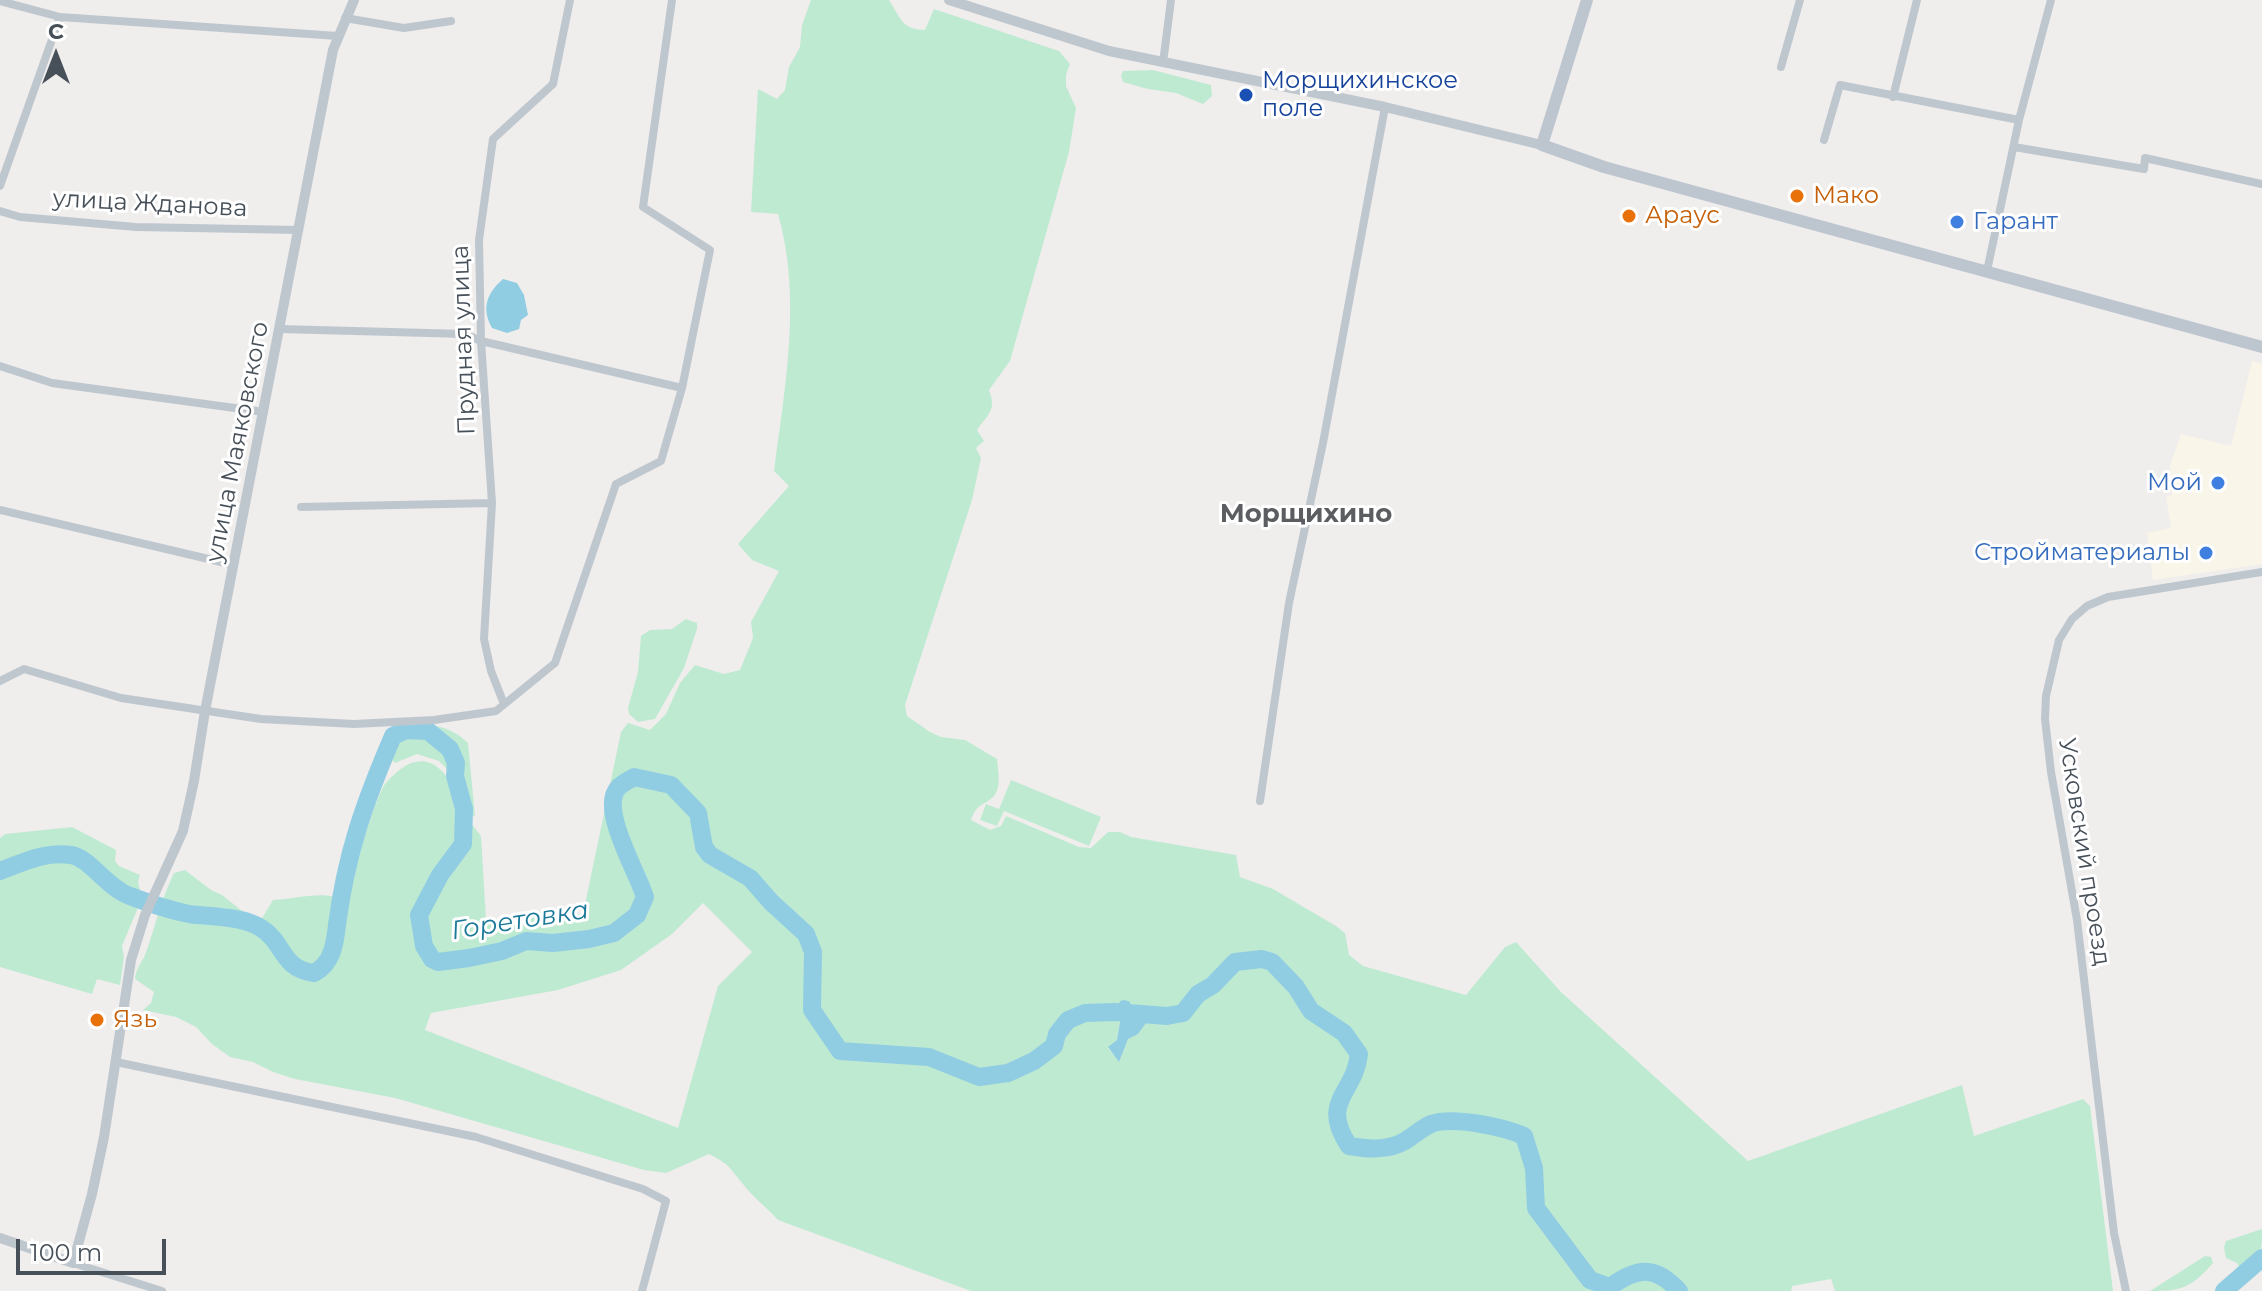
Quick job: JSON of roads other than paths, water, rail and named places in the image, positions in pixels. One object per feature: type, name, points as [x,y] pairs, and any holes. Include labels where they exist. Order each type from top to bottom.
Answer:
[{"type":"main road","points":[[1587,0],[1542,145],[1604,167],[2262,347]]},
{"type":"street","name":"улица Маяковского","points":[[73,1263],[92,1194],[131,960],[155,889],[183,831],[338,36],[354,0]]},
{"type":"street","name":"Прудная улица","points":[[504,704],[491,671],[484,639],[492,503],[481,341],[479,240],[493,139],[553,84],[570,0]]},
{"type":"street","points":[[0,681],[24,669],[121,698],[261,719],[354,724],[434,720],[496,711],[555,663],[616,484],[661,461],[682,388],[710,250],[643,207],[672,0]]},
{"type":"street","points":[[949,0],[1070,40],[1163,63],[1385,107],[1542,145]]},
{"type":"street","points":[[1163,63],[1171,0]]},
{"type":"street","points":[[1781,67],[1800,0]]},
{"type":"street","points":[[1893,97],[1917,0]]},
{"type":"street","points":[[1987,271],[2019,120],[2051,0]]},
{"type":"street","points":[[0,1],[60,17],[338,36]]},
{"type":"street","points":[[0,186],[60,17]]},
{"type":"street","points":[[345,18],[404,28],[451,21]]},
{"type":"street","points":[[1824,140],[1840,85],[2019,120]]},
{"type":"street","points":[[1260,801],[1289,603],[1323,443],[1385,107]]},
{"type":"street","points":[[2014,147],[2144,169],[2145,158],[2262,184]]},
{"type":"street","name":"улица Жданова","points":[[0,211],[20,217],[136,227],[299,230]]},
{"type":"street","points":[[280,329],[465,334],[481,341],[682,388]]},
{"type":"street","points":[[0,366],[52,383],[264,412]]},
{"type":"street","points":[[301,507],[492,503]]},
{"type":"street","points":[[0,510],[234,565]]},
{"type":"street","name":"Усковский проезд","points":[[2126,1291],[2114,1233],[2077,920],[2046,743],[2046,696],[2059,640],[2072,619],[2087,606],[2108,597],[2262,572]]},
{"type":"street","points":[[116,1062],[476,1137],[643,1189],[666,1201],[642,1291]]},
{"type":"street","points":[[0,1238],[162,1291]]},
{"type":"water","points":[[503,279],[517,283],[524,295],[528,315],[521,320],[519,329],[507,333],[492,328],[486,307],[493,290]]},
{"type":"water","points":[[1120,1001],[1130,1002],[1130,1008],[1168,1014],[1148,1020],[1138,1034],[1128,1039],[1119,1062],[1108,1047],[1117,1040],[1120,1022],[1115,1012]]},
{"type":"waterway","name":"Горетовка","points":[[0,871],[43,856],[61,854],[78,857],[114,887],[130,896],[189,914],[254,924],[269,934],[295,966],[314,973],[332,953],[351,851],[393,736],[406,730],[428,731],[450,749],[456,763],[455,776],[464,809],[463,844],[440,875],[419,915],[424,946],[432,959],[438,962],[502,951],[526,941],[553,943],[614,933],[637,915],[645,897],[616,825],[613,798],[618,788],[634,777],[671,785],[698,813],[704,847],[710,855],[750,878],[806,934],[813,952],[812,1010],[840,1051],[929,1057],[979,1077],[1008,1073],[1034,1061],[1054,1046],[1057,1034],[1068,1020],[1085,1013],[1167,1016],[1183,1013],[1198,994],[1213,985],[1235,962],[1262,959],[1272,962],[1296,987],[1311,1011],[1344,1033],[1359,1054],[1352,1079],[1338,1108],[1337,1118],[1349,1146],[1385,1148],[1405,1141],[1431,1124],[1452,1121],[1504,1129],[1524,1136],[1534,1168],[1536,1208],[1590,1280],[1610,1287],[1629,1276],[1646,1272],[1662,1277],[1679,1291]]},
{"type":"waterway","name":"Горетовка","points":[[2224,1291],[2262,1258]]},
{"type":"place","name":"Морщихинское поле","points":[[1246,95]]},
{"type":"place","name":"Мако","points":[[1797,196]]},
{"type":"place","name":"Араус","points":[[1629,216]]},
{"type":"place","name":"Гарант","points":[[1957,222]]},
{"type":"place","name":"Мой","points":[[2218,483]]},
{"type":"place","name":"Стройматериалы","points":[[2206,553]]},
{"type":"place","name":"Язь","points":[[97,1020]]},
{"type":"district","name":"Морщихино","points":[[1306,514]]}]
